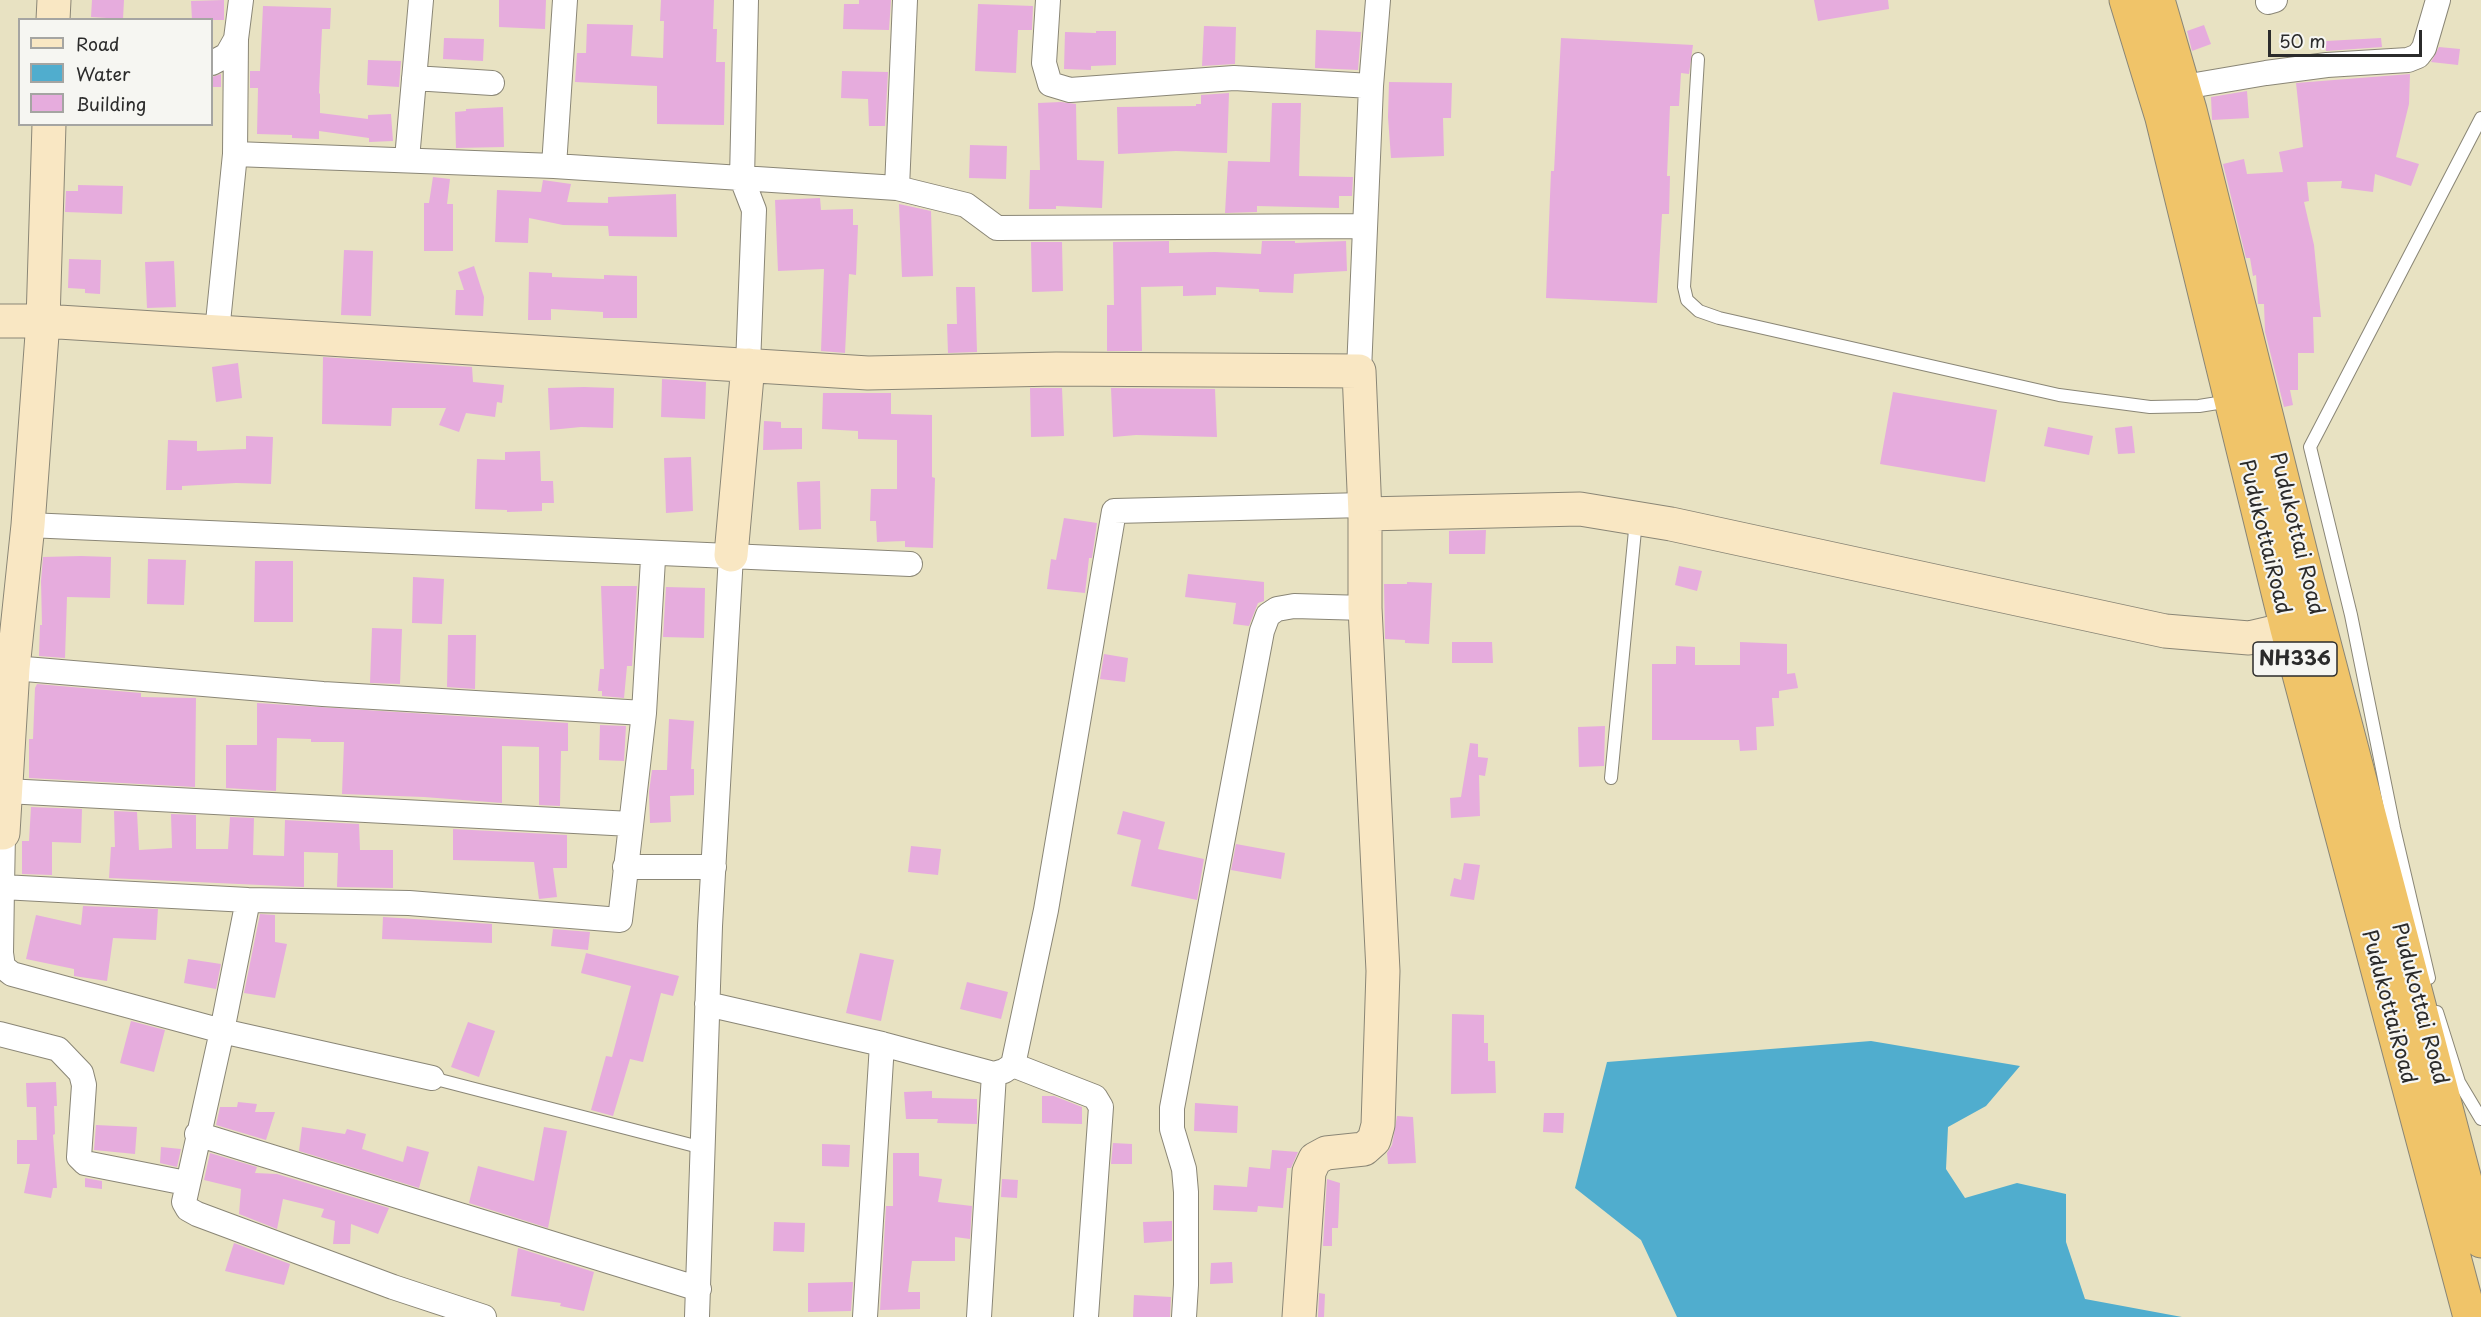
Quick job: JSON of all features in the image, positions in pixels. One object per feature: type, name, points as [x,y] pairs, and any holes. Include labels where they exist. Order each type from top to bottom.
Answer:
[{"type":"highway","name":"PudukottaiRoad","points":[[2126,0],[2245,396],[2287,629],[2470,1317]]},
{"type":"highway","name":"Pudukottai Road","points":[[2158,0],[2184,87],[2245,396],[2318,621],[2481,1241]]},
{"type":"street","points":[[53,18],[54,0]]},
{"type":"street","points":[[217,332],[235,154],[236,39],[241,0]]},
{"type":"street","points":[[407,159],[421,0]]},
{"type":"street","points":[[554,166],[565,0]]},
{"type":"street","points":[[697,1317],[707,1004],[714,867],[731,555],[748,365],[754,210],[741,179],[746,0]]},
{"type":"street","points":[[897,188],[905,0]]},
{"type":"street","points":[[1048,0],[1044,63],[1050,84],[1070,90],[1234,78],[1371,86]]},
{"type":"street","points":[[1299,1317],[1309,1172],[1315,1160],[1326,1153],[1364,1149],[1374,1140],[1378,1125],[1383,971],[1365,608],[1365,509],[1359,371],[1371,86],[1378,0]]},
{"type":"street","points":[[2184,87],[2266,73],[2408,60],[2418,56],[2424,48],[2438,0]]},
{"type":"street","points":[[213,62],[227,55],[236,39]]},
{"type":"street","points":[[414,78],[492,83]]},
{"type":"street","points":[[50,126],[43,321],[17,543],[13,668],[6,791],[1,833],[2,967],[12,974],[222,1031],[432,1078]]},
{"type":"street","points":[[235,154],[554,166],[897,188],[966,205],[997,228],[1365,226]]},
{"type":"street","points":[[0,321],[43,321],[868,372],[1056,369],[1359,371]]},
{"type":"street","points":[[979,1317],[1003,1069],[1046,910],[1114,511],[1580,509],[1636,518],[2165,631],[2249,639],[2318,621]]},
{"type":"street","points":[[17,543],[731,555],[910,564]]},
{"type":"street","points":[[2,887],[248,900],[409,903],[620,920],[644,713],[652,559]]},
{"type":"street","points":[[1184,1317],[1186,1192],[1184,1169],[1172,1129],[1172,1108],[1262,631],[1269,615],[1277,609],[1294,606],[1365,608]]},
{"type":"street","points":[[13,668],[323,694],[644,713]]},
{"type":"street","points":[[6,791],[631,824]]},
{"type":"street","points":[[625,867],[714,867]]},
{"type":"street","points":[[248,900],[222,1031],[186,1183],[184,1202],[197,1214],[393,1287],[484,1317]]},
{"type":"street","points":[[707,1004],[1003,1069],[1095,1098],[1101,1107],[1086,1317]]},
{"type":"street","points":[[0,1034],[58,1049],[81,1072],[84,1085],[80,1157],[85,1162],[186,1183]]},
{"type":"street","points":[[865,1317],[882,1044]]},
{"type":"street","points":[[197,1134],[699,1289]]},
{"type":"lane","points":[[1698,59],[1684,287],[1687,300],[1699,310],[1719,318],[2060,395],[2150,407],[2199,406],[2245,396]]},
{"type":"lane","points":[[2481,118],[2310,447],[2350,615],[2394,828],[2433,996],[2459,1082],[2481,1119]]},
{"type":"lane","points":[[1611,778],[1636,518]]},
{"type":"lane","points":[[432,1078],[703,1148]]},
{"type":"water","points":[[1871,1041],[2020,1066],[1986,1106],[1948,1127],[1946,1169],[1965,1198],[2017,1183],[2066,1194],[2066,1242],[2085,1299],[2182,1317],[1677,1317],[1641,1240],[1575,1188],[1607,1062]]},
{"type":"building","points":[[92,0],[124,0],[123,18],[91,17]]},
{"type":"building","points":[[224,0],[224,20],[192,18],[191,1]]},
{"type":"building","points":[[499,0],[546,0],[545,29],[499,27]]},
{"type":"building","points":[[661,0],[714,0],[713,29],[717,29],[716,62],[725,62],[724,125],[657,124],[657,86],[575,82],[577,53],[586,53],[587,24],[633,25],[631,56],[663,58],[664,21],[660,21]]},
{"type":"building","points":[[859,0],[891,0],[889,30],[843,29],[844,4],[859,4]]},
{"type":"building","points":[[1814,0],[1888,0],[1889,9],[1818,21]]},
{"type":"building","points":[[978,4],[1033,6],[1032,30],[1018,30],[1016,73],[975,71]]},
{"type":"building","points":[[263,6],[331,8],[330,29],[322,29],[320,113],[368,119],[368,115],[391,114],[393,141],[369,142],[369,138],[319,131],[319,139],[292,138],[292,135],[257,134],[258,88],[250,88],[250,71],[260,71]]},
{"type":"building","points":[[2204,25],[2211,44],[2192,51],[2187,31]]},
{"type":"building","points":[[1204,26],[1236,27],[1235,64],[1202,66]]},
{"type":"building","points":[[1316,30],[1361,32],[1358,70],[1315,68]]},
{"type":"building","points":[[1096,31],[1116,31],[1116,65],[1091,66],[1091,70],[1064,69],[1065,32],[1096,33]]},
{"type":"building","points":[[444,38],[484,39],[483,61],[443,59]]},
{"type":"building","points":[[1561,38],[1693,45],[1689,74],[1681,73],[1679,106],[1670,106],[1667,176],[1670,176],[1669,214],[1662,214],[1657,303],[1546,298],[1551,171],[1554,171]]},
{"type":"building","points":[[2381,38],[2382,47],[2326,51],[2326,41]]},
{"type":"building","points":[[2439,47],[2460,49],[2458,65],[2431,62]]},
{"type":"building","points":[[368,60],[401,61],[399,87],[367,85]]},
{"type":"building","points":[[842,71],[888,72],[885,126],[869,126],[868,99],[841,98]]},
{"type":"building","points":[[221,74],[221,87],[213,87],[213,77]]},
{"type":"building","points":[[2410,74],[2409,104],[2396,157],[2419,164],[2411,186],[2375,174],[2373,192],[2341,188],[2342,181],[2307,182],[2309,201],[2304,202],[2314,245],[2321,317],[2313,317],[2314,353],[2298,353],[2298,390],[2290,390],[2293,405],[2284,407],[2265,332],[2264,304],[2258,304],[2256,275],[2253,276],[2250,258],[2246,258],[2223,164],[2244,159],[2247,174],[2283,172],[2279,152],[2303,147],[2296,83]]},
{"type":"building","points":[[1389,82],[1452,83],[1451,118],[1443,118],[1444,156],[1391,158],[1388,117]]},
{"type":"building","points":[[2247,91],[2249,118],[2212,120],[2211,97]]},
{"type":"building","points":[[1229,93],[1227,153],[1176,151],[1118,154],[1117,107],[1196,106],[1196,104],[1201,104],[1201,95]]},
{"type":"building","points":[[1038,103],[1076,104],[1077,160],[1104,161],[1102,208],[1056,206],[1056,209],[1029,209],[1030,170],[1040,170]]},
{"type":"building","points":[[1272,103],[1301,103],[1299,176],[1353,177],[1352,196],[1339,196],[1339,208],[1257,206],[1257,212],[1225,213],[1228,161],[1270,162]]},
{"type":"building","points":[[503,107],[504,147],[456,148],[455,112],[466,111],[466,109]]},
{"type":"building","points":[[970,145],[1007,146],[1006,179],[969,178]]},
{"type":"building","points":[[433,177],[450,179],[447,204],[453,204],[453,251],[424,251],[424,203],[429,203]]},
{"type":"building","points":[[543,180],[571,184],[567,202],[608,203],[608,197],[676,194],[677,237],[609,236],[608,226],[563,225],[529,218],[528,243],[495,242],[497,190],[541,192]]},
{"type":"building","points":[[78,185],[123,186],[122,214],[65,212],[66,191],[78,191]]},
{"type":"building","points":[[820,198],[821,210],[853,209],[853,225],[858,225],[856,275],[849,274],[845,353],[821,351],[824,269],[778,271],[775,200]]},
{"type":"building","points":[[899,204],[931,211],[933,276],[902,277]]},
{"type":"building","points":[[1169,241],[1169,253],[1261,254],[1262,241],[1295,241],[1295,243],[1346,241],[1347,271],[1294,274],[1293,293],[1216,287],[1216,295],[1183,296],[1183,286],[1141,287],[1142,351],[1107,351],[1107,305],[1114,305],[1113,242]]},
{"type":"building","points":[[1031,242],[1062,242],[1063,291],[1032,292]]},
{"type":"building","points":[[344,250],[373,251],[371,316],[341,315]]},
{"type":"building","points":[[69,259],[101,260],[100,294],[85,293],[85,289],[68,288]]},
{"type":"building","points":[[174,261],[176,307],[147,308],[145,262]]},
{"type":"building","points":[[474,266],[484,297],[483,316],[455,315],[456,290],[464,290],[458,272]]},
{"type":"building","points":[[529,272],[552,273],[552,277],[604,279],[604,275],[637,276],[637,318],[603,318],[603,312],[551,309],[551,320],[528,320]]},
{"type":"building","points":[[956,287],[975,287],[977,352],[948,353],[947,324],[957,324]]},
{"type":"building","points":[[323,357],[472,367],[473,382],[504,385],[502,403],[497,402],[495,417],[466,413],[459,432],[439,425],[446,408],[392,408],[391,426],[322,424]]},
{"type":"building","points":[[238,363],[242,398],[216,402],[212,367]]},
{"type":"building","points":[[662,379],[706,382],[705,419],[661,417]]},
{"type":"building","points":[[548,388],[614,388],[613,428],[581,427],[550,430]]},
{"type":"building","points":[[1030,388],[1062,388],[1064,436],[1031,437]]},
{"type":"building","points":[[1111,388],[1215,389],[1217,437],[1136,435],[1113,437]]},
{"type":"building","points":[[1893,392],[1997,410],[1985,482],[1880,464]]},
{"type":"building","points":[[823,393],[891,393],[891,414],[932,415],[932,477],[935,478],[933,548],[905,547],[905,541],[877,542],[876,521],[870,521],[871,489],[897,489],[897,440],[858,439],[858,431],[822,429]]},
{"type":"building","points":[[764,421],[781,422],[781,428],[802,428],[802,449],[763,450]]},
{"type":"building","points":[[2132,426],[2135,453],[2118,454],[2115,428]]},
{"type":"building","points":[[2048,427],[2093,436],[2089,455],[2044,446]]},
{"type":"building","points":[[246,436],[273,437],[271,484],[182,486],[182,490],[166,490],[168,440],[197,441],[197,451],[246,449]]},
{"type":"building","points":[[540,451],[541,481],[553,481],[554,503],[542,503],[542,511],[507,512],[507,510],[475,509],[477,459],[505,460],[505,452]]},
{"type":"building","points":[[691,457],[693,511],[666,513],[664,458]]},
{"type":"building","points":[[820,481],[821,529],[799,530],[797,482]]},
{"type":"building","points":[[1064,518],[1097,523],[1092,558],[1089,558],[1085,593],[1047,589],[1051,559],[1056,560]]},
{"type":"building","points":[[1486,530],[1485,554],[1449,554],[1449,531]]},
{"type":"building","points":[[43,557],[111,557],[110,598],[67,597],[65,658],[39,656]]},
{"type":"building","points":[[148,559],[186,560],[184,605],[147,604]]},
{"type":"building","points":[[255,561],[293,561],[293,622],[254,622]]},
{"type":"building","points":[[1679,566],[1702,571],[1697,591],[1675,585]]},
{"type":"building","points":[[1188,574],[1264,582],[1264,601],[1258,603],[1249,626],[1233,624],[1236,603],[1185,597]]},
{"type":"building","points":[[413,577],[444,579],[442,624],[412,623]]},
{"type":"building","points":[[1407,582],[1432,583],[1429,644],[1385,639],[1384,584],[1407,584]]},
{"type":"building","points":[[601,586],[637,586],[632,666],[627,666],[624,698],[602,696],[602,691],[598,691],[600,669],[604,669]]},
{"type":"building","points":[[666,587],[705,588],[704,638],[663,637]]},
{"type":"building","points":[[372,628],[402,629],[400,684],[370,683]]},
{"type":"building","points":[[448,635],[476,635],[475,689],[447,687]]},
{"type":"building","points":[[1452,642],[1492,642],[1493,663],[1452,663]]},
{"type":"building","points":[[1740,642],[1787,644],[1787,674],[1795,673],[1798,688],[1779,691],[1779,698],[1772,698],[1774,726],[1756,727],[1757,750],[1740,751],[1739,740],[1652,740],[1652,664],[1676,664],[1676,646],[1695,647],[1695,665],[1740,665]]},
{"type":"building","points":[[1104,654],[1128,658],[1125,682],[1100,679]]},
{"type":"building","points":[[37,684],[141,693],[141,697],[196,698],[195,787],[29,778],[29,739],[33,739]]},
{"type":"building","points":[[257,703],[568,723],[568,751],[561,751],[560,806],[539,805],[539,747],[502,746],[502,803],[342,794],[344,742],[311,742],[311,739],[277,738],[276,791],[226,788],[226,745],[257,745]]},
{"type":"building","points":[[669,719],[694,721],[691,769],[694,769],[694,795],[670,796],[671,822],[650,823],[649,792],[652,770],[667,770]]},
{"type":"building","points":[[600,725],[626,726],[624,761],[599,760]]},
{"type":"building","points":[[1605,726],[1604,766],[1579,767],[1578,727]]},
{"type":"building","points":[[1470,743],[1478,744],[1478,757],[1488,758],[1485,776],[1479,775],[1480,816],[1451,818],[1450,798],[1461,797]]},
{"type":"building","points":[[31,807],[82,809],[81,843],[52,842],[52,875],[22,874],[22,841],[29,841]]},
{"type":"building","points":[[114,811],[137,812],[139,850],[172,848],[171,814],[196,815],[196,849],[228,849],[230,817],[254,818],[253,855],[284,856],[285,820],[359,824],[360,850],[393,850],[393,888],[337,887],[338,853],[304,852],[304,887],[109,878],[111,847],[115,847]]},
{"type":"building","points":[[1123,811],[1165,822],[1158,849],[1204,859],[1197,900],[1131,886],[1141,840],[1117,834]]},
{"type":"building","points":[[453,829],[567,835],[567,868],[553,868],[557,897],[539,899],[534,862],[453,860]]},
{"type":"building","points":[[1236,844],[1285,853],[1281,879],[1231,870]]},
{"type":"building","points":[[911,846],[941,849],[938,875],[908,872]]},
{"type":"building","points":[[1464,863],[1480,865],[1474,900],[1450,896],[1454,878],[1461,880]]},
{"type":"building","points":[[83,906],[158,909],[156,940],[113,938],[107,981],[74,976],[74,969],[26,959],[36,915],[81,925]]},
{"type":"building","points":[[260,914],[275,915],[275,942],[287,944],[275,998],[244,993]]},
{"type":"building","points":[[383,917],[492,924],[492,943],[382,939]]},
{"type":"building","points":[[553,929],[590,932],[588,950],[551,946]]},
{"type":"building","points":[[586,953],[679,976],[673,996],[661,993],[643,1062],[630,1059],[613,1116],[591,1110],[606,1056],[612,1057],[631,986],[581,973]]},
{"type":"building","points":[[860,953],[894,960],[881,1021],[846,1013]]},
{"type":"building","points":[[188,959],[221,964],[216,989],[184,983]]},
{"type":"building","points":[[967,982],[1008,992],[1001,1019],[960,1009]]},
{"type":"building","points":[[1452,1014],[1484,1015],[1484,1043],[1488,1043],[1488,1061],[1495,1061],[1496,1093],[1451,1094]]},
{"type":"building","points":[[131,1021],[165,1030],[154,1072],[120,1063]]},
{"type":"building","points":[[468,1022],[495,1031],[479,1077],[451,1067]]},
{"type":"building","points":[[56,1082],[57,1106],[54,1106],[55,1134],[53,1135],[57,1188],[53,1188],[51,1198],[24,1193],[30,1164],[17,1164],[17,1140],[37,1140],[36,1107],[27,1107],[26,1083]]},
{"type":"building","points":[[932,1091],[932,1098],[977,1099],[977,1124],[937,1123],[938,1119],[906,1119],[904,1092]]},
{"type":"building","points":[[1042,1096],[1054,1096],[1082,1107],[1082,1124],[1042,1123]]},
{"type":"building","points":[[238,1102],[257,1104],[255,1112],[275,1112],[266,1140],[216,1125],[220,1107],[237,1107]]},
{"type":"building","points":[[1195,1103],[1238,1106],[1237,1133],[1194,1131]]},
{"type":"building","points":[[1544,1113],[1564,1113],[1563,1133],[1543,1132]]},
{"type":"building","points":[[1397,1116],[1413,1117],[1416,1163],[1388,1164],[1387,1153],[1392,1145]]},
{"type":"building","points":[[96,1125],[137,1127],[135,1154],[94,1150]]},
{"type":"building","points":[[302,1127],[345,1134],[347,1129],[366,1134],[362,1149],[403,1162],[407,1146],[429,1152],[419,1188],[299,1151]]},
{"type":"building","points":[[544,1127],[567,1131],[548,1228],[469,1203],[478,1166],[534,1181]]},
{"type":"building","points":[[1113,1143],[1132,1144],[1132,1164],[1111,1164]]},
{"type":"building","points":[[822,1144],[850,1145],[849,1167],[822,1166]]},
{"type":"building","points":[[161,1147],[181,1149],[177,1167],[160,1163]]},
{"type":"building","points":[[1272,1150],[1298,1152],[1291,1168],[1287,1168],[1283,1208],[1258,1206],[1257,1212],[1213,1210],[1214,1185],[1247,1187],[1249,1167],[1270,1169]]},
{"type":"building","points":[[210,1153],[257,1167],[255,1173],[277,1174],[389,1208],[378,1234],[351,1224],[350,1244],[333,1244],[335,1221],[321,1217],[324,1209],[283,1199],[277,1229],[239,1214],[241,1189],[204,1180]]},
{"type":"building","points":[[893,1153],[919,1153],[919,1176],[942,1179],[938,1202],[972,1206],[970,1239],[955,1237],[955,1261],[912,1261],[908,1292],[920,1292],[920,1309],[880,1310],[886,1206],[893,1206]]},
{"type":"building","points":[[85,1178],[102,1181],[102,1189],[85,1187]]},
{"type":"building","points":[[1002,1179],[1018,1180],[1017,1198],[1001,1197]]},
{"type":"building","points":[[1327,1179],[1340,1183],[1338,1228],[1332,1228],[1332,1246],[1323,1246]]},
{"type":"building","points":[[1172,1221],[1172,1241],[1144,1243],[1143,1222]]},
{"type":"building","points":[[774,1222],[805,1223],[804,1252],[773,1251]]},
{"type":"building","points":[[234,1243],[290,1264],[284,1285],[225,1271]]},
{"type":"building","points":[[518,1248],[594,1272],[584,1311],[560,1306],[561,1303],[511,1296]]},
{"type":"building","points":[[1232,1262],[1233,1283],[1210,1284],[1211,1263]]},
{"type":"building","points":[[853,1282],[851,1311],[808,1312],[808,1283]]},
{"type":"building","points":[[1319,1293],[1325,1294],[1324,1317],[1318,1317]]},
{"type":"building","points":[[1134,1295],[1171,1297],[1170,1317],[1133,1317]]}]
